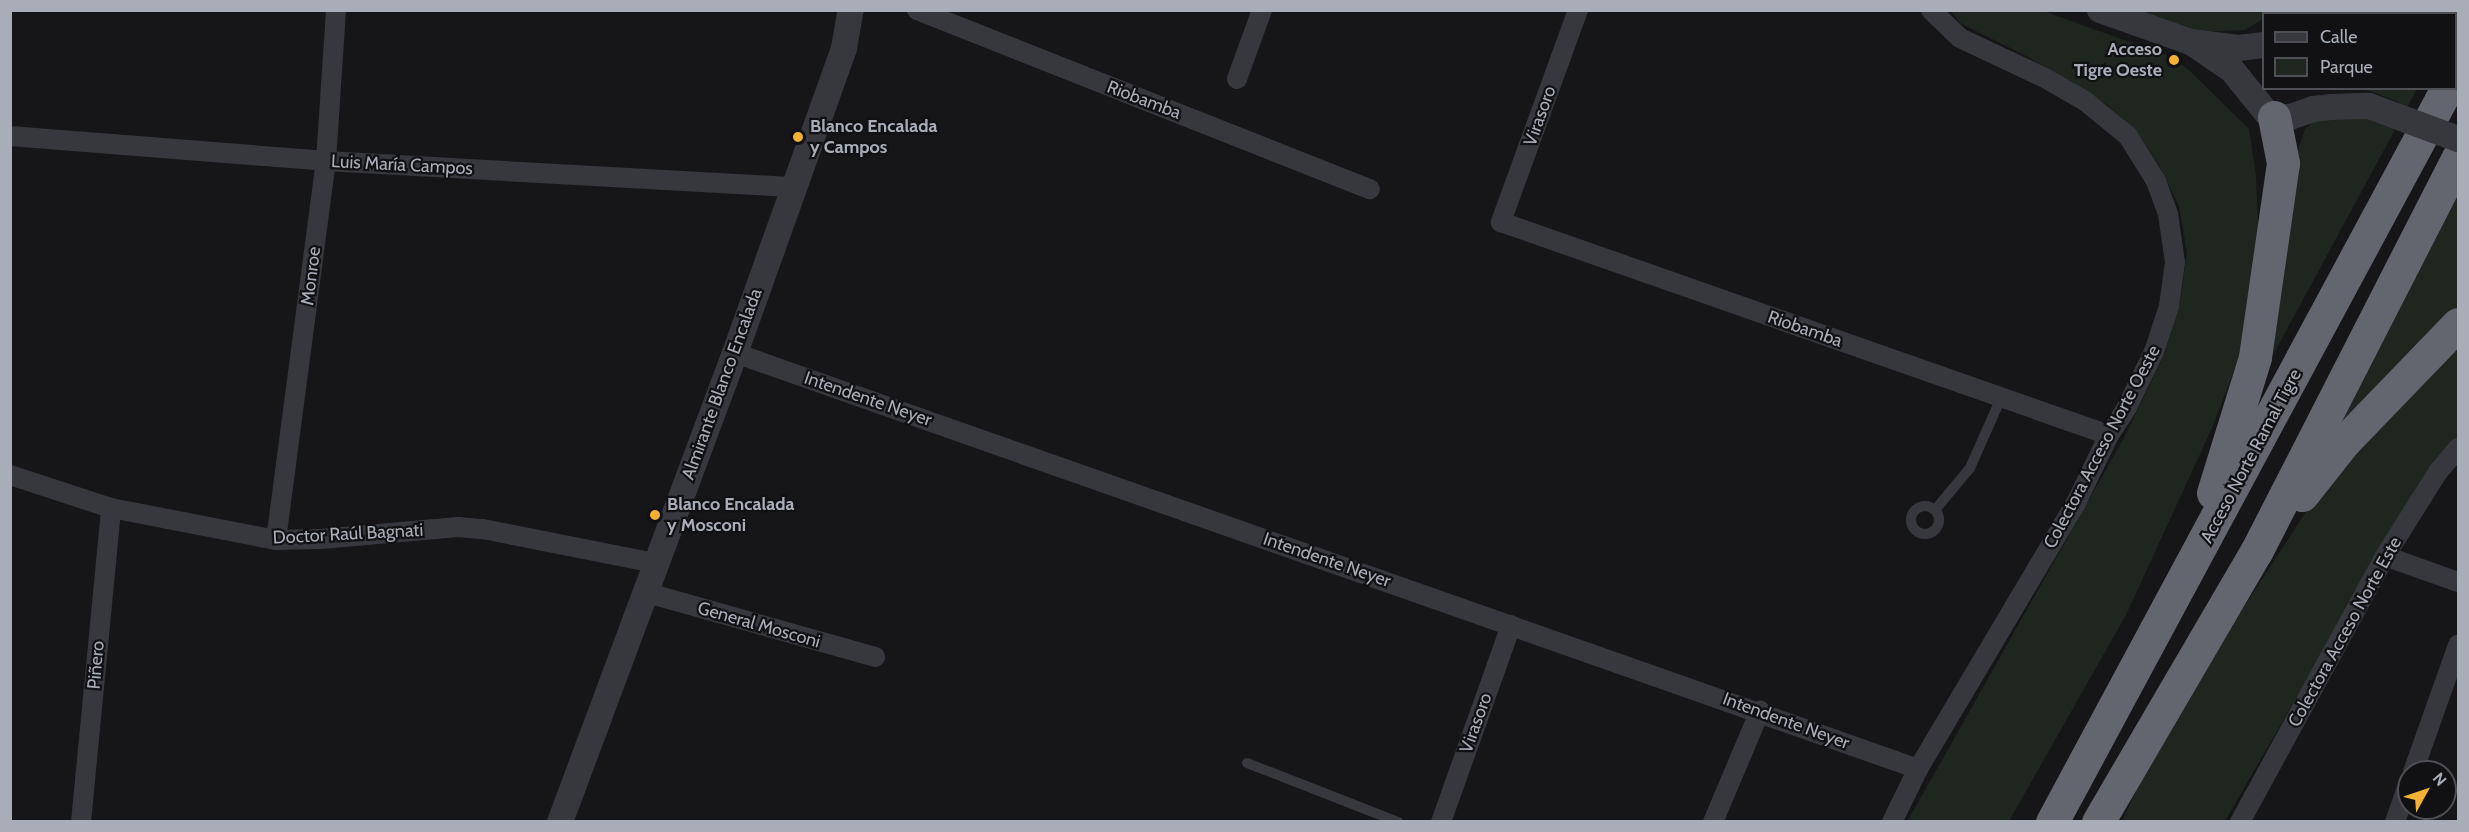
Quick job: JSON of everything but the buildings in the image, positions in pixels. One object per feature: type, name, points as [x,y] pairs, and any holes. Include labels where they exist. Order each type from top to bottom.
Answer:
[{"type":"highway","name":"Acceso Norte Ramal Tigre","points":[[2052,822],[2173,601],[2446,90]]},
{"type":"highway","points":[[2173,601],[2227,452],[2255,357],[2283,163],[2265,107]]},
{"type":"highway","points":[[2098,822],[2256,552],[2458,157]]},
{"type":"highway","points":[[2256,552],[2343,443],[2458,324]]},
{"type":"street","name":"Monroe","points":[[276,540],[326,161],[336,10]]},
{"type":"street","name":"Almirante Blanco Encalada","points":[[560,822],[735,353],[843,48],[851,10]]},
{"type":"street","name":"Riobamba","points":[[917,10],[1370,189]]},
{"type":"street","points":[[1237,79],[1262,10]]},
{"type":"street","name":"Virasoro","points":[[1501,222],[1578,10]]},
{"type":"street","name":"Colectora Acceso Norte Oeste","points":[[1892,822],[1918,769],[2076,503],[2109,435],[2154,352],[2169,306],[2175,262],[2168,214],[2156,181],[2128,136],[2085,100],[2045,78],[1960,38],[1931,10]]},
{"type":"street","points":[[2100,10],[2191,42],[2239,48],[2262,45]]},
{"type":"street","points":[[2191,42],[2232,70],[2265,107],[2290,117],[2362,97],[2458,139]]},
{"type":"street","points":[[2262,54],[2252,72],[2265,107]]},
{"type":"street","name":"Luis María Campos","points":[[10,136],[326,161],[793,187]]},
{"type":"street","name":"Riobamba","points":[[1501,222],[2109,435]]},
{"type":"street","name":"Intendente Neyer","points":[[735,353],[1760,711],[1918,769]]},
{"type":"street","name":"Colectora Acceso Norte Este","points":[[2240,822],[2385,556],[2438,472],[2458,448]]},
{"type":"street","name":"Doctor Raúl Bagnati","points":[[10,475],[111,508],[276,540],[321,539],[458,527],[483,529],[655,563]]},
{"type":"street","name":"Piñero","points":[[81,822],[111,508]]},
{"type":"street","points":[[2385,556],[2458,582]]},
{"type":"street","name":"General Mosconi","points":[[644,592],[874,657]]},
{"type":"street","name":"Virasoro","points":[[1441,822],[1511,625]]},
{"type":"street","points":[[2417,760],[2458,645]]},
{"type":"street","points":[[1713,822],[1760,711]]},
{"type":"lane","points":[[1935,510],[1970,468],[2001,398]]},
{"type":"lane","points":[[1247,763],[1398,822]]},
{"type":"green space","points":[[1950,10],[2043,11],[2169,56],[2189,70],[2249,129],[2256,176],[2260,264],[2245,342],[2212,428],[2126,615],[2009,821],[1907,822],[2125,436],[2165,353],[2180,302],[2187,253],[2179,206],[2159,165],[2136,131],[2106,104],[2030,58],[1960,23]]},
{"type":"green space","points":[[2134,11],[2328,11],[2262,12],[2262,20],[2245,30],[2192,32]]},
{"type":"green space","points":[[2367,90],[2416,90],[2240,416],[2291,171],[2305,129],[2320,116],[2352,113],[2387,127],[2399,102]]},
{"type":"green space","points":[[2458,188],[2458,307],[2330,434]]},
{"type":"green space","points":[[2458,339],[2458,437],[2435,465],[2385,544],[2225,821],[2122,822],[2138,786],[2212,656],[2313,501],[2351,451]]},
{"type":"place","name":"Acceso Tigre Oeste","points":[[2174,60]]},
{"type":"place","name":"Blanco Encalada y Campos","points":[[798,137]]},
{"type":"place","name":"Blanco Encalada y Mosconi","points":[[655,515]]}]
